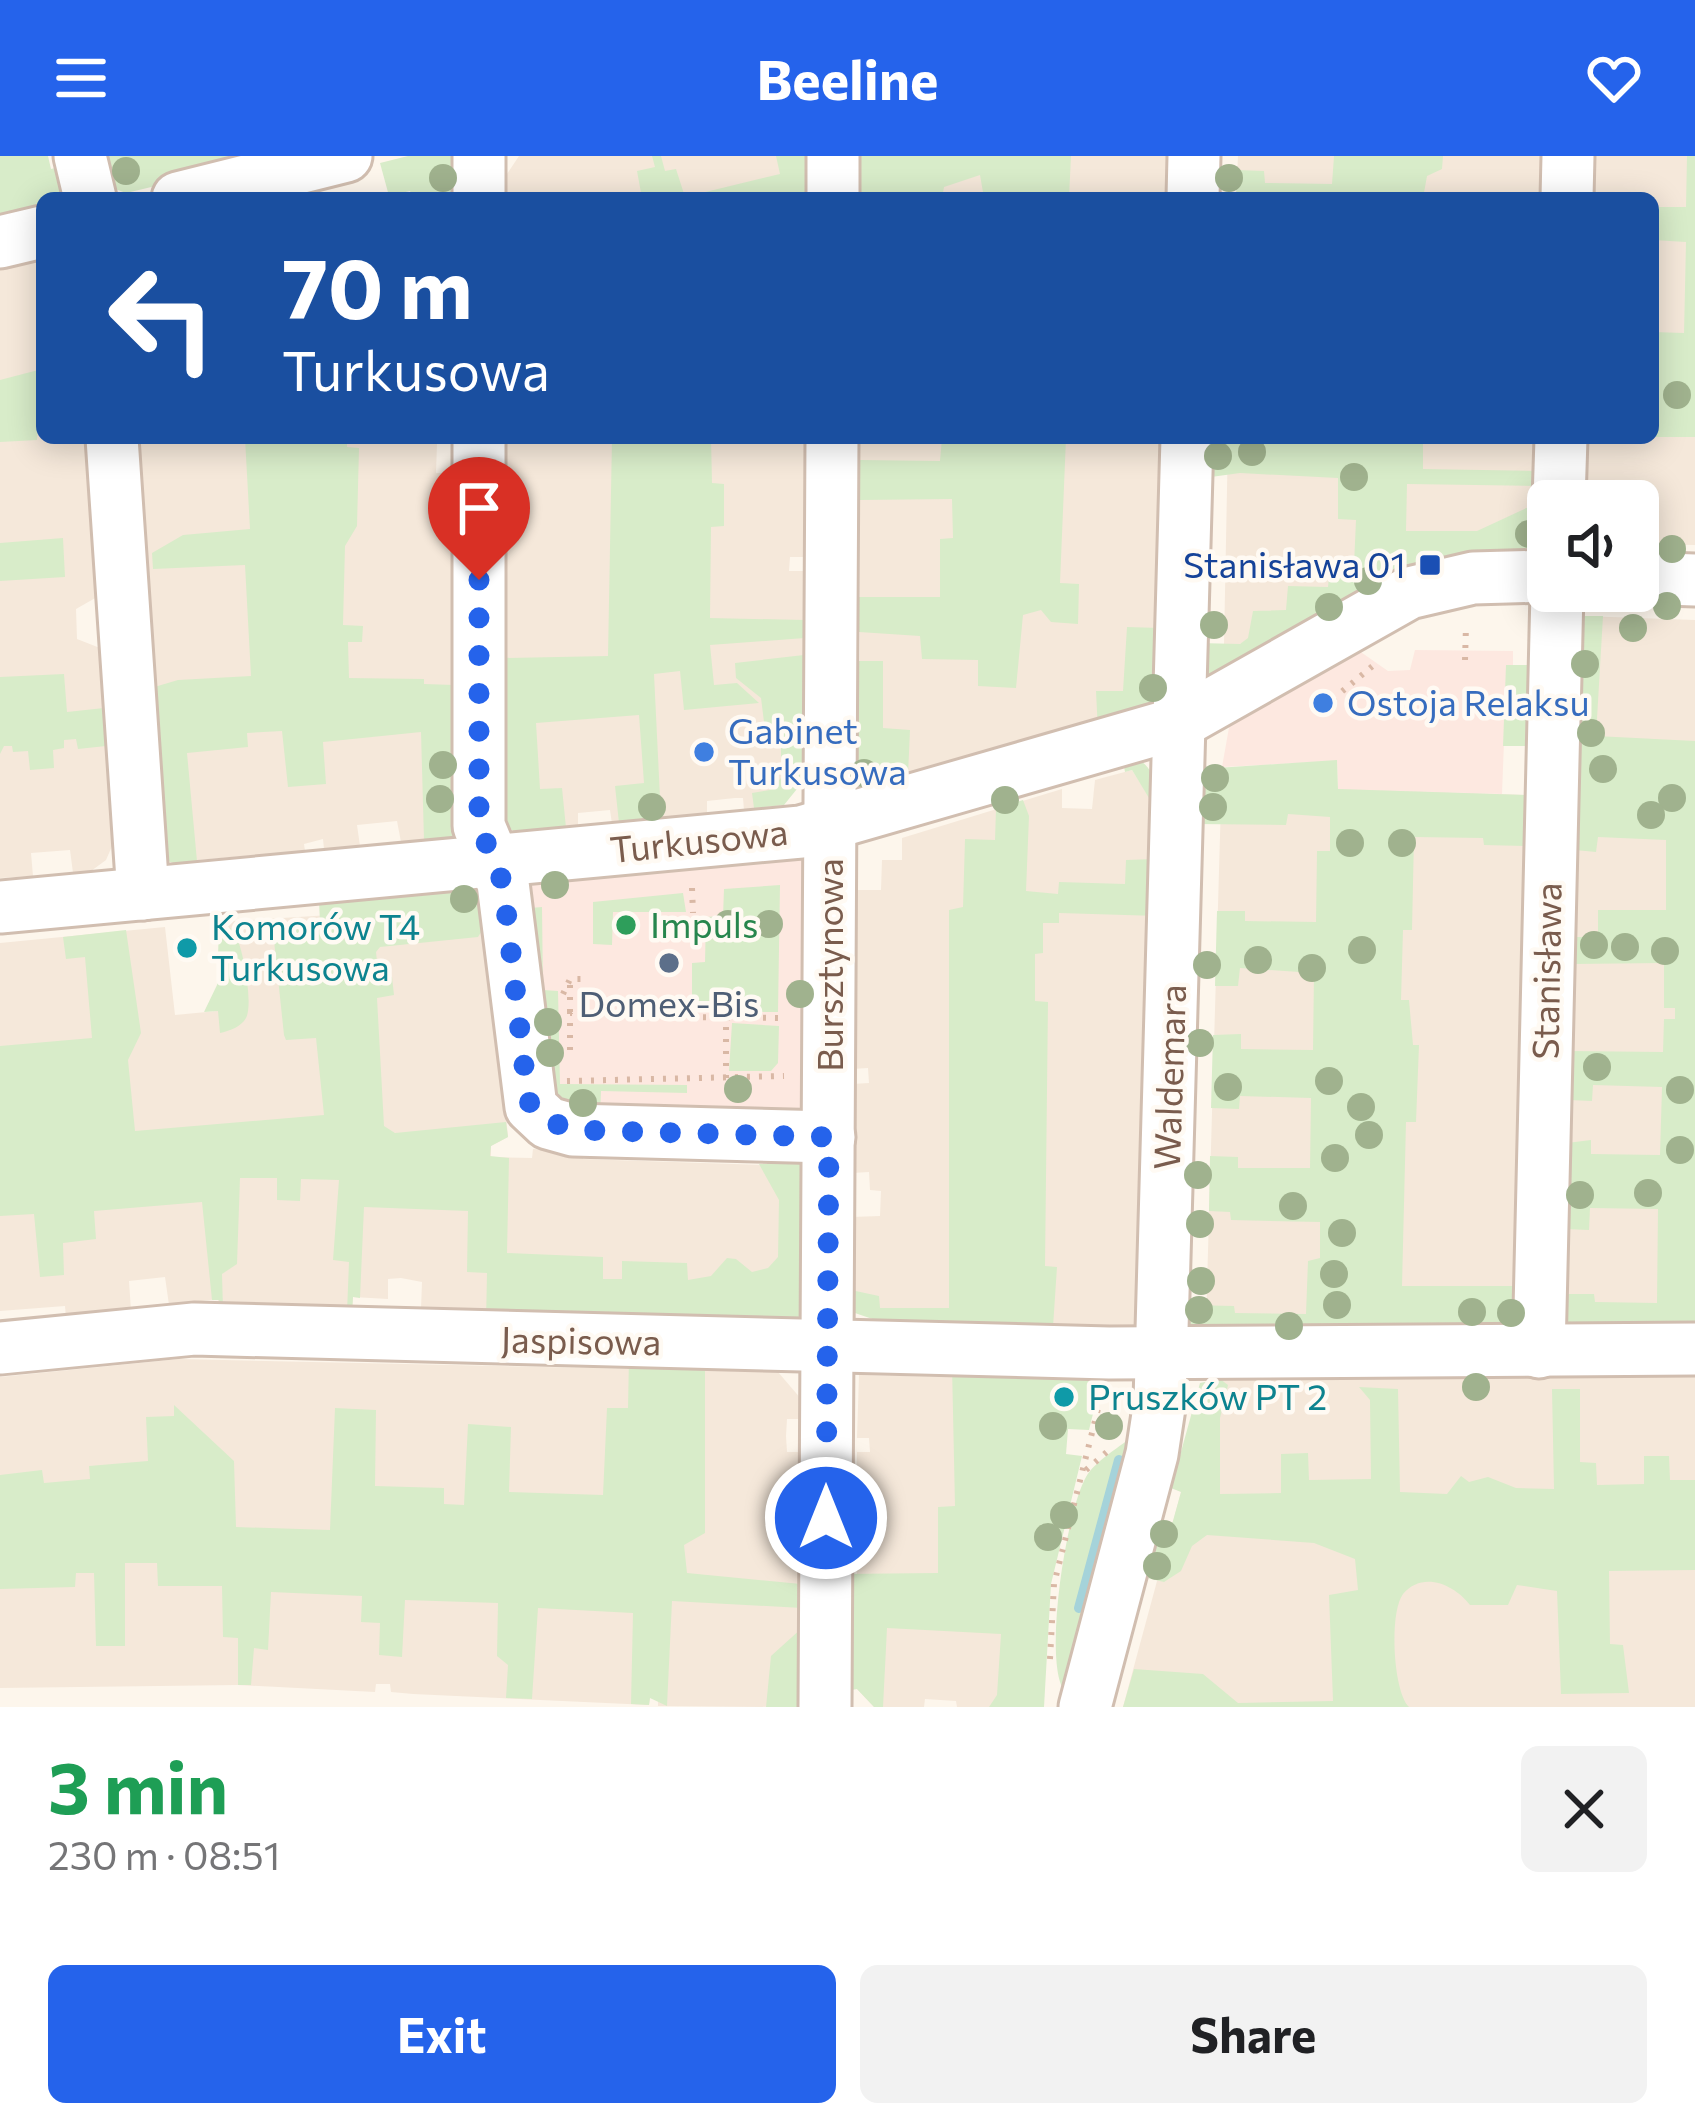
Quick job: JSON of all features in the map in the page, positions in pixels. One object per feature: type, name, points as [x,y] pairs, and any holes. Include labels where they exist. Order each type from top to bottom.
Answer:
[{"type":"street","points":[[80,156],[89,192]]},
{"type":"street","points":[[202,192],[346,156]]},
{"type":"street","points":[[479,156],[479,192]]},
{"type":"street","points":[[833,156],[833,192]]},
{"type":"street","points":[[1193,192],[1194,156]]},
{"type":"street","points":[[1567,192],[1568,156]]},
{"type":"street","points":[[0,242],[36,233]]},
{"type":"street","points":[[112,444],[143,893]]},
{"type":"street","points":[[479,444],[479,817],[503,883],[526,1093],[540,1118],[573,1130],[829,1137]]},
{"type":"street","name":"Bursztynowa","points":[[825,1707],[832,444]]},
{"type":"street","name":"Waldemara","points":[[1067,1690],[1152,1454],[1163,1353],[1187,444]]},
{"type":"street","points":[[1560,480],[1561,444]]},
{"type":"street","name":"Turkusowa","points":[[0,907],[788,833],[831,824],[1179,723],[1409,593],[1473,578],[1527,577]]},
{"type":"street","points":[[1659,579],[1695,580]]},
{"type":"street","name":"Stanisława","points":[[1539,1352],[1557,612]]},
{"type":"street","name":"Jaspisowa","points":[[0,1348],[194,1329],[1163,1353],[1695,1349]]},
{"type":"path","points":[[1465,661],[1466,626]]},
{"type":"path","points":[[1333,699],[1376,663]]},
{"type":"path","points":[[692,888],[693,913]]},
{"type":"path","points":[[570,979],[581,979]]},
{"type":"path","points":[[563,991],[570,979]]},
{"type":"path","points":[[570,979],[566,1081],[655,1075],[784,1079],[784,1058]]},
{"type":"path","points":[[784,1000],[784,1038]]},
{"type":"path","points":[[570,1013],[613,1012]]},
{"type":"path","points":[[691,1017],[784,1018]]},
{"type":"path","points":[[726,1017],[726,1078]]},
{"type":"path","points":[[1067,1690],[1054,1584],[1105,1383]]},
{"type":"shaded area","points":[[519,156],[807,156],[806,192],[505,192],[505,177]]},
{"type":"shaded area","points":[[860,156],[1172,156],[1172,192],[861,192]]},
{"type":"shaded area","points":[[1238,156],[1545,156],[1544,192],[1236,192]]},
{"type":"shaded area","points":[[1591,156],[1695,156],[1695,545],[1659,544],[1659,480],[1583,480],[1584,444],[1659,444],[1659,192],[1590,192]]},
{"type":"shaded area","points":[[36,261],[36,444],[85,444],[97,597],[76,609],[77,639],[100,648],[113,844],[106,860],[91,871],[73,873],[70,850],[31,853],[33,876],[0,878],[0,269]]},
{"type":"shaded area","points":[[135,444],[437,444],[436,473],[456,473],[455,679],[451,801],[433,839],[401,842],[397,821],[357,825],[360,846],[324,849],[323,839],[304,844],[305,851],[198,860],[174,856],[161,843]]},
{"type":"shaded area","points":[[503,444],[806,444],[804,557],[790,557],[789,571],[805,571],[804,663],[784,805],[744,810],[743,798],[707,801],[707,813],[612,824],[610,810],[578,813],[578,826],[530,831],[503,798]]},
{"type":"shaded area","points":[[860,444],[1167,444],[1160,661],[1125,710],[890,781],[860,758]]},
{"type":"shaded area","points":[[1228,444],[1537,444],[1536,480],[1527,480],[1527,522],[1240,644],[1224,644]]},
{"type":"shaded area","points":[[1581,616],[1695,620],[1695,1313],[1563,1316]]},
{"type":"shaded area","points":[[1355,648],[1388,671],[1410,670],[1415,650],[1513,651],[1513,665],[1507,665],[1502,794],[1338,789],[1337,761],[1222,767],[1230,722]]},
{"type":"shaded area","points":[[1222,767],[1338,788],[1527,795],[1514,1317],[1206,1321]]},
{"type":"shaded area","points":[[1132,770],[1156,808],[1144,1320],[1129,1330],[855,1313],[851,1217],[880,1216],[881,1191],[870,1190],[869,1172],[852,1173],[852,1084],[869,1083],[868,1068],[852,1069],[853,890],[881,890],[882,860],[902,860],[902,838],[1062,789],[1062,808],[1092,809],[1095,780]]},
{"type":"shaded area","points":[[803,854],[811,864],[804,1109],[793,1118],[557,1102],[524,885],[529,878]]},
{"type":"shaded area","points":[[458,907],[489,933],[508,1137],[491,1146],[491,1157],[532,1158],[533,1149],[583,1151],[583,1159],[767,1165],[787,1178],[784,1274],[486,1316],[485,1309],[421,1309],[422,1282],[401,1278],[388,1279],[388,1299],[353,1297],[352,1312],[219,1309],[218,1299],[169,1305],[165,1277],[129,1281],[131,1311],[66,1318],[65,1306],[0,1311],[0,943],[165,927],[175,1015],[217,1011],[227,997],[219,922]]},
{"type":"shaded area","points":[[179,1359],[778,1372],[802,1400],[802,1419],[787,1419],[786,1436],[787,1452],[801,1452],[801,1509],[786,1509],[786,1541],[802,1541],[802,1579],[797,1582],[801,1584],[801,1685],[779,1707],[658,1706],[658,1699],[650,1698],[649,1705],[413,1694],[391,1692],[390,1684],[376,1684],[375,1692],[238,1685],[0,1688],[0,1377]]},
{"type":"shaded area","points":[[1695,1373],[1695,1707],[1123,1707],[1207,1396],[1221,1378]]},
{"type":"shaded area","points":[[859,1375],[1036,1379],[1048,1387],[1033,1707],[957,1707],[956,1701],[925,1699],[924,1707],[874,1707],[857,1689],[857,1541],[870,1541],[870,1512],[857,1510],[857,1452],[870,1452],[869,1438],[857,1438]]},
{"type":"green space","points":[[0,156],[48,156],[51,169],[68,165],[67,192],[36,192],[36,217],[0,226]]},
{"type":"green space","points":[[89,156],[283,156],[130,192],[110,187]]},
{"type":"green space","points":[[408,156],[452,156],[459,164],[464,192],[388,192],[380,163]]},
{"type":"green space","points":[[652,156],[661,156],[665,171],[676,169],[683,192],[641,192],[637,171],[655,167]]},
{"type":"green space","points":[[776,156],[819,156],[820,189],[807,188],[807,192],[706,192],[780,174]]},
{"type":"green space","points":[[847,156],[1071,156],[1069,192],[983,192],[980,175],[944,187],[943,192],[861,192],[860,185],[847,184]]},
{"type":"green space","points":[[1334,156],[1443,156],[1442,169],[1427,176],[1424,192],[1236,192],[1237,170],[1264,171],[1265,183],[1332,184]]},
{"type":"green space","points":[[1687,156],[1695,156],[1695,437],[1659,437],[1659,332],[1684,333],[1686,242],[1659,240],[1659,207],[1686,207]]},
{"type":"green space","points":[[36,371],[36,440],[0,442],[0,380]]},
{"type":"green space","points":[[245,444],[359,448],[357,526],[345,546],[343,625],[363,626],[362,642],[348,642],[349,678],[424,679],[424,684],[454,685],[460,829],[452,841],[433,849],[432,840],[424,840],[421,732],[323,742],[326,784],[288,787],[282,731],[247,733],[248,747],[187,753],[198,872],[162,859],[151,688],[178,680],[251,676],[245,565],[153,569],[152,553],[183,535],[250,529]]},
{"type":"green space","points":[[612,444],[711,444],[712,483],[724,484],[724,526],[711,527],[710,618],[805,620],[805,638],[710,645],[714,685],[737,683],[759,703],[684,710],[680,671],[654,674],[661,818],[619,823],[615,786],[644,783],[639,715],[536,723],[540,789],[562,788],[566,828],[554,829],[554,838],[526,839],[501,823],[503,658],[608,656]]},
{"type":"green space","points":[[941,444],[1066,444],[1060,583],[1079,584],[1078,624],[1051,622],[1041,610],[1023,615],[1016,688],[978,686],[978,660],[922,659],[920,636],[859,632],[859,597],[940,597],[940,539],[953,538],[952,499],[859,500],[860,460],[940,461]]},
{"type":"green space","points":[[1212,444],[1423,444],[1423,469],[1536,471],[1536,480],[1527,480],[1527,486],[1407,484],[1406,531],[1477,531],[1527,508],[1527,553],[1210,677],[1201,672],[1198,643],[1240,644],[1248,638],[1253,611],[1286,610],[1288,586],[1328,587],[1329,577],[1341,576],[1341,566],[1354,565],[1356,520],[1338,519],[1338,478],[1240,473],[1211,477],[1207,465],[1212,464]]},
{"type":"green space","points":[[63,538],[65,577],[0,581],[0,543]]},
{"type":"green space","points":[[1581,616],[1603,616],[1596,736],[1695,741],[1695,1334],[1565,1331],[1563,1294],[1594,1294],[1595,1302],[1657,1303],[1658,1209],[1590,1208],[1589,1230],[1565,1229],[1567,1143],[1591,1140],[1591,1154],[1660,1155],[1662,1087],[1593,1085],[1592,1101],[1569,1100],[1569,1051],[1663,1052],[1664,1019],[1675,1019],[1675,1008],[1664,1008],[1664,963],[1572,964],[1572,937],[1598,937],[1598,910],[1666,910],[1666,840],[1598,837],[1596,852],[1575,850]]},
{"type":"green space","points":[[1127,627],[1160,628],[1158,703],[1098,731],[1096,691],[1123,691]]},
{"type":"green space","points":[[804,655],[805,779],[784,805],[754,808],[752,793],[770,790],[781,778],[781,746],[767,746],[761,698],[736,678],[735,663]]},
{"type":"green space","points":[[850,661],[883,661],[883,728],[910,730],[908,775],[873,790],[856,779],[849,767]]},
{"type":"green space","points":[[1506,665],[1532,665],[1527,746],[1503,746]]},
{"type":"green space","points":[[64,674],[67,712],[104,708],[106,746],[78,749],[76,739],[64,740],[64,748],[53,750],[54,768],[30,770],[28,751],[13,752],[12,746],[4,746],[0,754],[0,677]]},
{"type":"green space","points":[[1122,755],[1141,761],[1153,775],[1160,796],[1163,848],[1158,916],[1059,913],[1059,923],[1043,923],[1043,953],[1035,954],[1035,1001],[1048,1002],[1045,1266],[1057,1267],[1053,1327],[1109,1330],[1109,1337],[884,1332],[884,1323],[855,1313],[851,1290],[879,1296],[880,1308],[949,1308],[949,910],[963,907],[965,839],[995,840],[996,809],[1023,800],[1029,816],[1026,891],[1058,894],[1059,882],[1125,884],[1126,860],[1154,859],[1155,808],[1132,770],[1125,772]]},
{"type":"green space","points":[[1337,760],[1338,789],[1527,795],[1525,846],[1484,845],[1483,838],[1414,837],[1412,930],[1403,930],[1401,1000],[1409,1000],[1413,1045],[1419,1045],[1416,1122],[1406,1122],[1402,1286],[1515,1286],[1523,1318],[1508,1331],[1195,1333],[1181,1310],[1189,1305],[1234,1306],[1235,1313],[1306,1314],[1308,1261],[1320,1258],[1320,1222],[1231,1220],[1230,1212],[1209,1211],[1210,1156],[1238,1157],[1238,1168],[1310,1168],[1311,1098],[1240,1096],[1239,1109],[1211,1108],[1213,1035],[1241,1034],[1241,1049],[1313,1050],[1314,973],[1240,968],[1238,986],[1215,986],[1217,911],[1245,911],[1245,921],[1316,922],[1317,851],[1330,851],[1330,817],[1288,814],[1286,825],[1196,824],[1202,769]]},
{"type":"green space","points":[[780,885],[778,1012],[692,1012],[692,963],[705,962],[706,917],[723,916],[724,889]]},
{"type":"green space","points":[[437,888],[476,892],[483,929],[478,937],[380,947],[376,952],[378,971],[392,977],[394,995],[377,998],[384,1126],[395,1133],[506,1122],[508,1137],[491,1146],[490,1156],[509,1158],[507,1253],[603,1257],[603,1279],[622,1279],[622,1261],[687,1263],[688,1280],[711,1276],[727,1258],[752,1272],[768,1268],[778,1257],[779,1200],[759,1164],[767,1164],[768,1150],[803,1161],[803,1315],[792,1324],[486,1322],[487,1273],[467,1272],[468,1211],[364,1207],[360,1298],[353,1297],[352,1312],[347,1312],[349,1262],[333,1260],[339,1180],[301,1179],[300,1201],[277,1200],[277,1178],[240,1178],[237,1264],[222,1274],[223,1309],[219,1300],[212,1300],[202,1202],[94,1211],[96,1239],[63,1243],[64,1275],[40,1277],[34,1214],[0,1216],[0,1046],[92,1038],[85,957],[66,959],[63,937],[126,930],[141,1033],[128,1060],[135,1131],[324,1115],[316,1038],[286,1040],[284,1035],[273,931],[320,922],[319,901]]},
{"type":"green space","points":[[683,893],[686,912],[613,912],[612,945],[593,944],[593,902]]},
{"type":"green space","points":[[542,907],[543,990],[558,991],[560,1084],[687,1085],[687,1093],[601,1091],[600,1118],[550,1097],[519,909]]},
{"type":"green space","points":[[219,927],[233,929],[236,936],[249,1000],[244,1021],[220,1033],[218,1011],[204,1012],[217,985]]},
{"type":"green space","points":[[732,1023],[779,1026],[778,1063],[771,1071],[729,1071]]},
{"type":"green space","points":[[629,1357],[705,1359],[705,1533],[684,1545],[687,1573],[801,1584],[802,1608],[672,1601],[667,1706],[650,1698],[649,1705],[631,1704],[633,1613],[538,1608],[532,1699],[506,1698],[508,1665],[497,1656],[498,1603],[405,1600],[402,1657],[379,1655],[380,1623],[361,1622],[362,1596],[271,1592],[268,1650],[254,1648],[251,1685],[238,1685],[238,1638],[223,1637],[222,1586],[158,1586],[157,1563],[125,1563],[125,1646],[96,1646],[94,1573],[76,1573],[75,1587],[0,1589],[0,1475],[42,1470],[44,1483],[90,1479],[89,1466],[148,1461],[146,1417],[174,1416],[174,1405],[234,1461],[236,1527],[330,1530],[335,1408],[376,1410],[375,1486],[444,1488],[444,1504],[464,1505],[468,1424],[511,1427],[509,1492],[603,1495],[607,1408],[628,1408]]},
{"type":"green space","points":[[952,1366],[1095,1369],[1101,1381],[1089,1430],[1068,1429],[1066,1454],[1082,1456],[1051,1584],[1044,1707],[989,1707],[997,1695],[1001,1634],[887,1628],[883,1707],[874,1707],[857,1689],[841,1692],[841,1574],[938,1573],[938,1507],[955,1506]]},
{"type":"green space","points":[[1220,1379],[1228,1385],[1220,1418],[1220,1494],[1281,1493],[1281,1454],[1308,1453],[1309,1480],[1371,1479],[1370,1400],[1359,1387],[1398,1389],[1400,1492],[1447,1494],[1461,1476],[1469,1482],[1488,1477],[1516,1488],[1554,1489],[1552,1389],[1580,1389],[1580,1462],[1596,1463],[1597,1485],[1644,1484],[1644,1456],[1669,1456],[1670,1480],[1695,1480],[1695,1570],[1609,1571],[1610,1644],[1623,1645],[1629,1693],[1561,1694],[1557,1591],[1517,1585],[1508,1605],[1470,1605],[1456,1591],[1429,1582],[1403,1594],[1396,1617],[1396,1669],[1409,1707],[1123,1707],[1134,1669],[1203,1674],[1238,1703],[1333,1701],[1329,1595],[1358,1590],[1355,1559],[1314,1543],[1207,1535],[1192,1546],[1181,1571],[1164,1582],[1147,1578],[1161,1526],[1171,1528],[1181,1492],[1171,1488],[1200,1383]]},
{"type":"green space","points":[[1136,1434],[1073,1691],[1063,1689],[1057,1617],[1078,1495],[1096,1465]]},
{"type":"green space","points":[[802,1628],[803,1707],[766,1707],[771,1656]]},
{"type":"waterway","points":[[1079,1608],[1119,1460]]},
{"type":"place","name":"Stanisława 01","points":[[1430,565]]},
{"type":"place","name":"Ostoja Relaksu","points":[[1323,703]]},
{"type":"place","name":"Gabinet Turkusowa","points":[[704,752]]},
{"type":"place","name":"Impuls","points":[[626,925]]},
{"type":"place","name":"Komorów T4 Turkusowa","points":[[187,948]]},
{"type":"place","name":"Domex-Bis","points":[[669,963]]},
{"type":"place","name":"Pruszków PT 2","points":[[1064,1397]]},
{"type":"route","points":[[479,580],[479,826],[503,883],[518,1038],[531,1107],[548,1124],[573,1130],[829,1137],[826,1518]]}]
